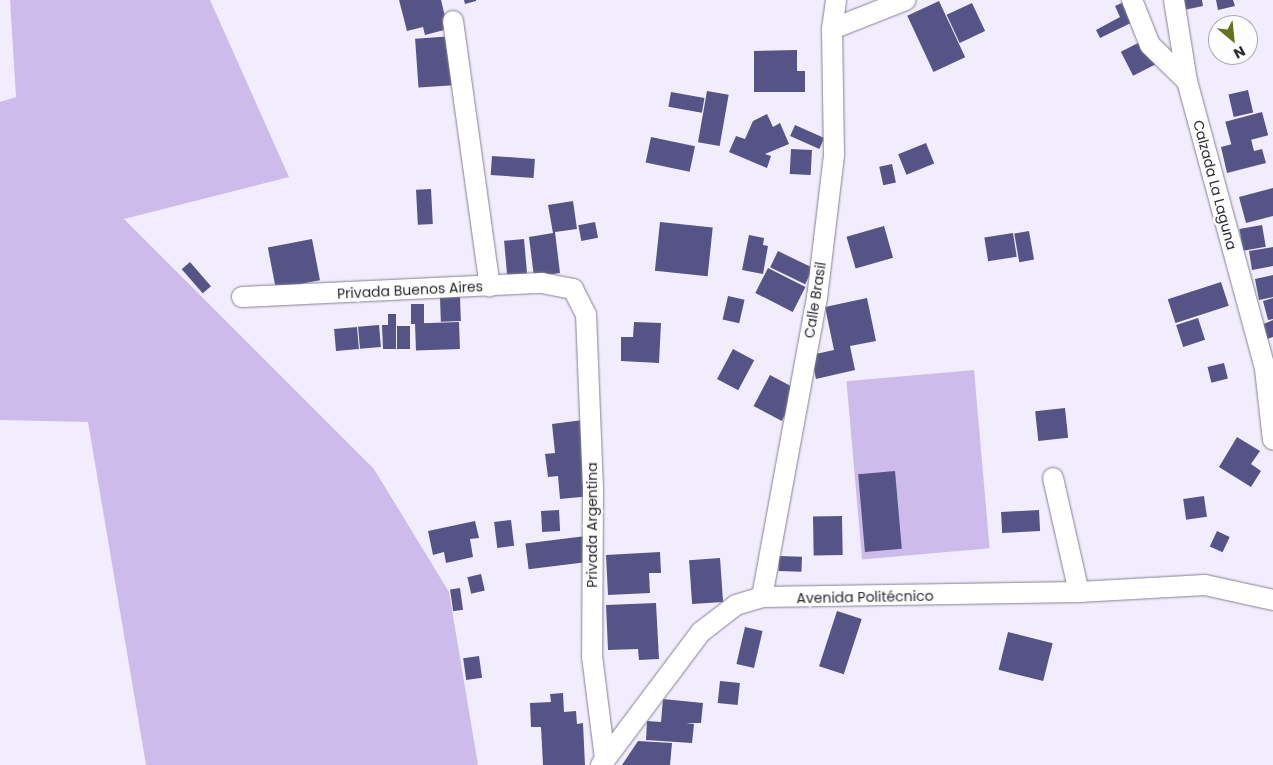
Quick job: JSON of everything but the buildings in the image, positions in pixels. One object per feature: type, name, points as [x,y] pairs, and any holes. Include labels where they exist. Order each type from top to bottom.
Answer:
[{"type":"street","name":"Calle Brasil","points":[[762,597],[817,298],[834,155],[832,29],[836,0]]},
{"type":"street","points":[[832,29],[906,0]]},
{"type":"street","points":[[1132,0],[1150,45],[1187,81]]},
{"type":"street","name":"Calzada La Laguna","points":[[1174,0],[1187,81],[1269,365],[1273,440]]},
{"type":"street","points":[[454,21],[490,286]]},
{"type":"street","name":"Privada Buenos Aires","points":[[242,297],[542,283],[573,289],[576,293]]},
{"type":"street","name":"Privada Argentina","points":[[576,293],[586,314],[593,490],[592,656],[603,762]]},
{"type":"street","points":[[1054,478],[1079,592]]},
{"type":"street","name":"Avenida Politécnico","points":[[603,762],[701,632],[736,605],[762,597],[1079,592],[1205,585],[1273,600]]},
{"type":"shaded area","points":[[10,0],[210,0],[289,177],[124,219],[374,469],[449,592],[478,765],[146,765],[88,422],[0,420],[0,102],[16,97]]},
{"type":"shaded area","points":[[974,370],[990,548],[862,559],[846,381]]}]
